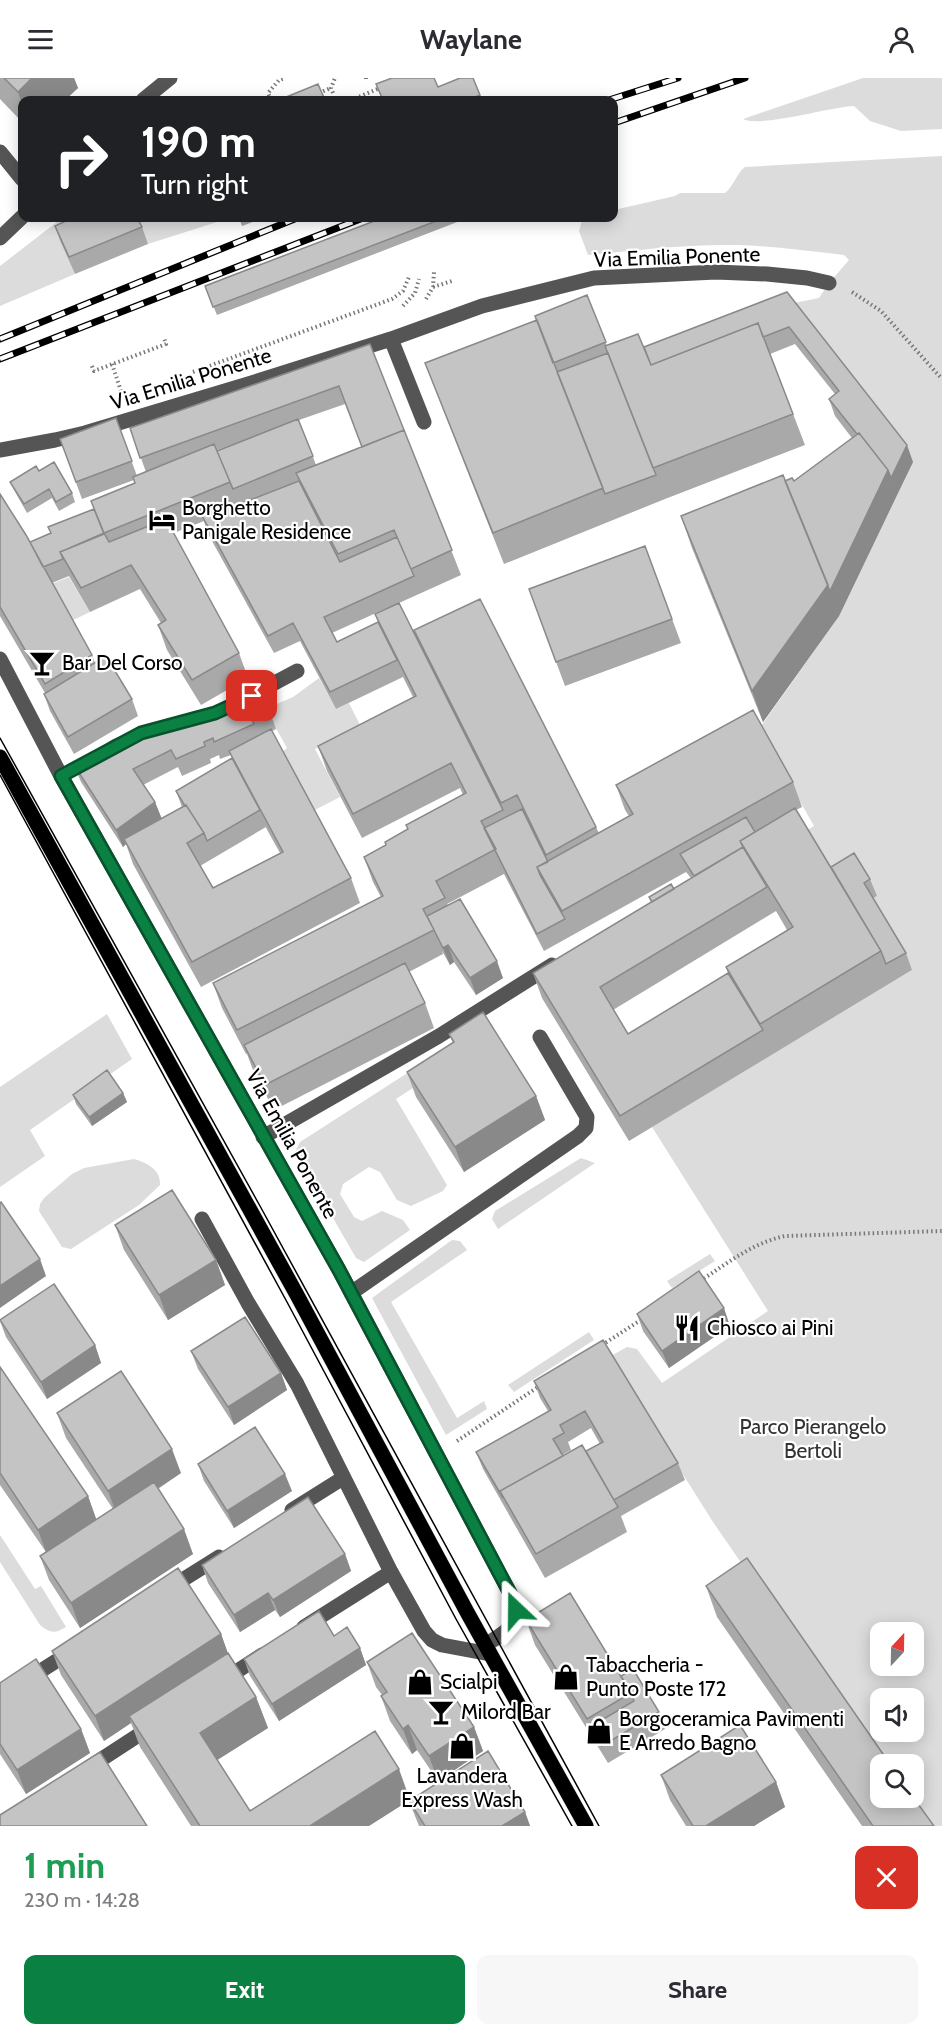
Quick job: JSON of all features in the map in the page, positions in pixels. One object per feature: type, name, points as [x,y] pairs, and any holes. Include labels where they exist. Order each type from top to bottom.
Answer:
[{"type":"main road","points":[[3,762],[586,1826]]},
{"type":"street","points":[[148,96],[170,78]]},
{"type":"street","points":[[0,152],[18,174]]},
{"type":"street","points":[[0,238],[18,221]]},
{"type":"street","name":"Via Emilia Ponente","points":[[0,450],[85,433],[391,339],[482,306],[594,278],[716,272],[777,275],[829,283]]},
{"type":"street","points":[[391,339],[424,422]]},
{"type":"street","name":"Via Emilia Ponente","points":[[0,659],[66,774],[263,1137],[351,1293],[512,1597],[516,1610],[513,1621],[504,1634],[488,1649]]},
{"type":"street","points":[[234,705],[297,671]]},
{"type":"street","points":[[263,1137],[439,1036],[563,958]]},
{"type":"street","points":[[351,1293],[578,1136],[586,1128],[587,1116],[540,1037]]},
{"type":"street","points":[[202,1219],[248,1303],[287,1366],[391,1572],[424,1631],[432,1640],[442,1645],[488,1649]]},
{"type":"street","points":[[282,1517],[343,1478]]},
{"type":"street","points":[[151,1601],[232,1549]]},
{"type":"street","points":[[290,1636],[391,1572]]},
{"type":"street","points":[[39,1672],[80,1646]]},
{"type":"street","points":[[211,1688],[270,1649]]},
{"type":"street","points":[[75,1776],[162,1720]]},
{"type":"path","points":[[269,96],[268,93],[279,80],[285,78]]},
{"type":"path","points":[[317,94],[332,91],[335,78]]},
{"type":"path","points":[[361,96],[382,87]]},
{"type":"path","points":[[428,297],[433,287],[434,272]]},
{"type":"path","points":[[185,375],[392,299],[406,286],[409,277]]},
{"type":"path","points":[[433,287],[452,281]]},
{"type":"path","points":[[829,283],[847,290],[880,311],[942,380]]},
{"type":"path","points":[[92,366],[94,371],[166,344],[164,338]]},
{"type":"path","points":[[112,364],[123,398]]},
{"type":"path","points":[[113,401],[134,394]]},
{"type":"path","points":[[695,1284],[750,1247],[766,1240],[785,1236],[942,1231]]},
{"type":"path","points":[[597,1348],[646,1316]]},
{"type":"path","points":[[437,1454],[539,1387]]},
{"type":"green space","points":[[863,78],[942,78],[942,129],[901,131],[870,121],[854,106],[764,121],[743,119]]},
{"type":"green space","name":"Parco Pierangelo Bertoli","points":[[942,156],[942,1826],[923,1826],[911,1808],[924,1808],[924,1754],[873,1754],[713,1522],[609,1357],[627,1347],[637,1349],[662,1383],[768,1311],[652,1127],[912,970],[870,900],[876,896],[834,886],[802,833],[814,826],[759,729],[839,616],[913,462],[794,303],[819,298],[849,260],[844,255],[737,245],[681,246],[588,255],[579,231],[581,222],[618,222],[618,209],[680,193],[725,193],[745,167]]},
{"type":"green space","points":[[57,222],[107,222],[61,243],[75,274],[0,306],[0,266]]},
{"type":"green space","points":[[137,222],[217,222],[148,244]]},
{"type":"green space","points":[[69,577],[90,612],[69,622],[49,585]]},
{"type":"green space","points":[[319,678],[336,709],[349,703],[360,725],[315,749],[340,797],[311,812],[280,754],[287,748],[265,709],[293,697]]},
{"type":"green space","points":[[107,1014],[132,1059],[30,1130],[45,1156],[0,1187],[0,1087]]},
{"type":"green space","points":[[451,1045],[445,1067],[396,1099],[447,1185],[443,1191],[411,1206],[397,1200],[380,1172],[369,1167],[343,1184],[340,1194],[354,1217],[362,1221],[382,1211],[403,1220],[410,1230],[364,1262],[356,1258],[295,1152],[300,1142]]},
{"type":"green space","points":[[581,1158],[595,1163],[498,1229],[492,1219],[495,1211]]},
{"type":"green space","points":[[134,1159],[156,1171],[160,1185],[139,1205],[71,1249],[62,1247],[39,1211],[44,1198],[72,1174],[84,1168]]},
{"type":"green space","points":[[452,1240],[460,1241],[467,1250],[391,1302],[457,1418],[484,1401],[487,1409],[446,1435],[372,1298]]},
{"type":"green space","points":[[710,1254],[715,1261],[672,1288],[667,1281]]},
{"type":"green space","points":[[589,1332],[594,1340],[514,1392],[508,1385]]},
{"type":"green space","points":[[0,1535],[35,1589],[41,1586],[66,1627],[53,1632],[40,1625],[0,1562]]},
{"type":"building","points":[[4,78],[32,78],[18,92]]},
{"type":"building","points":[[392,78],[434,78],[438,87],[460,78],[473,78],[480,95],[381,96],[376,84]]},
{"type":"building","points":[[318,84],[323,96],[289,96]]},
{"type":"building","points":[[64,222],[139,222],[142,227],[69,257],[55,226]]},
{"type":"building","points":[[372,222],[434,222],[213,307],[205,286]]},
{"type":"building","points":[[787,292],[907,445],[891,478],[888,470],[859,433],[857,434],[829,399],[839,391],[789,327],[763,337],[758,323],[651,365],[644,347]]},
{"type":"building","points":[[587,295],[606,342],[553,363],[535,316]]},
{"type":"building","points":[[537,320],[603,488],[493,533],[425,363]]},
{"type":"building","points":[[758,323],[793,414],[653,468],[605,346],[638,334],[651,365]]},
{"type":"building","points":[[370,344],[404,430],[362,447],[339,386],[140,458],[130,428]]},
{"type":"building","points":[[608,353],[656,475],[605,494],[557,372]]},
{"type":"building","points":[[116,418],[132,461],[76,482],[60,439]]},
{"type":"building","points":[[298,419],[313,456],[233,489],[217,451]]},
{"type":"building","points":[[404,430],[452,550],[411,569],[394,530],[338,554],[296,473]]},
{"type":"building","points":[[859,433],[888,470],[830,591],[785,481],[792,478],[794,481]]},
{"type":"building","points":[[214,444],[230,482],[104,533],[91,501],[135,483],[133,477]]},
{"type":"building","points":[[54,462],[72,493],[56,502],[49,489],[24,504],[10,482],[36,466],[39,471]]},
{"type":"building","points":[[783,475],[828,585],[752,691],[681,516]]},
{"type":"building","points":[[299,481],[340,562],[397,537],[414,576],[324,617],[337,642],[378,622],[397,660],[330,692],[293,623],[268,636],[201,514],[229,501],[232,507]]},
{"type":"building","points":[[0,494],[26,535],[92,655],[45,684],[0,607]]},
{"type":"building","points":[[94,509],[104,534],[60,552],[63,559],[43,567],[30,542],[51,533],[48,527]]},
{"type":"building","points":[[166,519],[239,653],[192,680],[158,625],[166,620],[131,565],[81,588],[60,552],[104,533],[109,542]]},
{"type":"building","points":[[645,546],[672,619],[556,662],[529,589]]},
{"type":"building","points":[[480,599],[596,827],[546,855],[517,795],[501,803],[414,630]]},
{"type":"building","points":[[399,603],[503,810],[481,821],[496,849],[436,881],[445,898],[423,909],[434,930],[237,1030],[213,983],[383,896],[364,857],[408,829],[406,825],[466,793],[451,763],[353,814],[318,746],[416,696],[375,614]]},
{"type":"building","points":[[106,656],[132,699],[68,737],[44,694]]},
{"type":"building","points":[[258,691],[270,712],[252,720],[254,724],[214,742],[213,738],[204,742],[205,746],[176,759],[171,750],[133,769],[155,802],[116,830],[74,765],[113,740],[157,723],[160,727]]},
{"type":"building","points":[[753,710],[793,782],[562,911],[537,867],[633,814],[616,785]]},
{"type":"building","points":[[271,729],[351,878],[192,962],[124,839],[186,805],[204,833],[187,843],[213,888],[283,852],[229,751]]},
{"type":"building","points":[[232,758],[260,810],[207,841],[176,791]]},
{"type":"building","points":[[795,808],[881,951],[760,1024],[726,967],[793,927],[740,841]]},
{"type":"building","points":[[522,809],[548,862],[537,867],[540,875],[565,919],[537,934],[484,828]]},
{"type":"building","points":[[746,817],[755,832],[740,841],[743,847],[694,876],[680,854]]},
{"type":"building","points":[[743,847],[767,887],[600,987],[628,1034],[728,973],[763,1030],[620,1116],[533,973]]},
{"type":"building","points":[[854,853],[870,879],[864,883],[906,953],[886,964],[881,951],[831,867]]},
{"type":"building","points":[[671,884],[674,889],[652,902],[649,897]]},
{"type":"building","points":[[460,899],[497,961],[470,978],[448,945],[443,948],[427,916]]},
{"type":"building","points":[[405,963],[425,1003],[265,1085],[244,1045]]},
{"type":"building","points":[[483,1012],[536,1096],[455,1147],[407,1072],[454,1042],[449,1034]]},
{"type":"building","points":[[107,1070],[123,1093],[89,1117],[73,1095]]},
{"type":"building","points":[[172,1190],[216,1260],[159,1295],[115,1225]]},
{"type":"building","points":[[0,1203],[40,1259],[0,1286]]},
{"type":"building","points":[[699,1271],[724,1308],[662,1351],[637,1314]]},
{"type":"building","points":[[54,1284],[95,1345],[41,1382],[0,1320]]},
{"type":"building","points":[[245,1317],[281,1373],[228,1407],[191,1351]]},
{"type":"building","points":[[603,1340],[678,1463],[614,1500],[586,1451],[603,1442],[585,1411],[560,1425],[564,1433],[553,1439],[563,1456],[500,1491],[503,1498],[476,1452],[551,1410],[534,1381]]},
{"type":"building","points":[[0,1367],[88,1496],[38,1530],[0,1473]]},
{"type":"building","points":[[121,1371],[172,1449],[108,1491],[57,1413]]},
{"type":"building","points":[[255,1427],[285,1474],[227,1511],[198,1464]]},
{"type":"building","points":[[582,1445],[618,1507],[536,1554],[500,1491]]},
{"type":"building","points":[[154,1482],[184,1529],[71,1603],[40,1556]]},
{"type":"building","points":[[308,1497],[345,1554],[273,1600],[268,1593],[234,1615],[202,1565]]},
{"type":"building","points":[[747,1558],[870,1735],[870,1742],[875,1742],[883,1754],[870,1754],[870,1808],[921,1808],[934,1826],[873,1826],[706,1586]]},
{"type":"building","points":[[178,1568],[221,1634],[95,1716],[52,1651]]},
{"type":"building","points":[[570,1593],[631,1693],[587,1719],[526,1620]]},
{"type":"building","points":[[319,1611],[334,1636],[347,1627],[360,1648],[272,1704],[244,1659]]},
{"type":"building","points":[[412,1633],[474,1727],[429,1756],[408,1725],[403,1729],[381,1696],[387,1692],[367,1662]]},
{"type":"building","points":[[228,1653],[256,1697],[200,1733],[250,1811],[375,1731],[399,1769],[310,1826],[200,1826],[129,1716]]},
{"type":"building","points":[[36,1659],[81,1729],[17,1770],[0,1744],[0,1683]]},
{"type":"building","points":[[633,1669],[659,1712],[602,1746],[590,1727],[634,1701],[621,1676]]},
{"type":"building","points":[[740,1725],[776,1782],[706,1826],[693,1826],[661,1775]]},
{"type":"building","points":[[488,1751],[525,1812],[502,1826],[425,1826],[409,1801]]},
{"type":"building","points":[[100,1752],[147,1826],[0,1826],[0,1815]]},
{"type":"tram line","points":[[0,738],[260,1206],[599,1826]]},
{"type":"tram line","points":[[0,775],[287,1302],[456,1619],[572,1826]]},
{"type":"railway","points":[[618,97],[678,78]]},
{"type":"railway","points":[[618,122],[745,78]]},
{"type":"railway","points":[[0,339],[287,222]]},
{"type":"railway","points":[[0,359],[353,222]]},
{"type":"place","name":"Borghetto Panigale Residence","points":[[162,520]]},
{"type":"place","name":"Bar Del Corso","points":[[42,663]]},
{"type":"place","name":"Chiosco ai Pini","points":[[687,1328]]},
{"type":"place","name":"Tabaccheria - Punto Poste 172","points":[[566,1677]]},
{"type":"place","name":"Scialpi","points":[[420,1682]]},
{"type":"place","name":"Milord Bar","points":[[441,1712]]},
{"type":"place","name":"Borgoceramica Pavimenti E Arredo Bagno","points":[[599,1731]]},
{"type":"place","name":"Lavandera Express Wash","points":[[462,1746]]},
{"type":"route","points":[[252,696],[215,713],[141,733],[61,776],[339,1270],[512,1597],[516,1610]]}]
